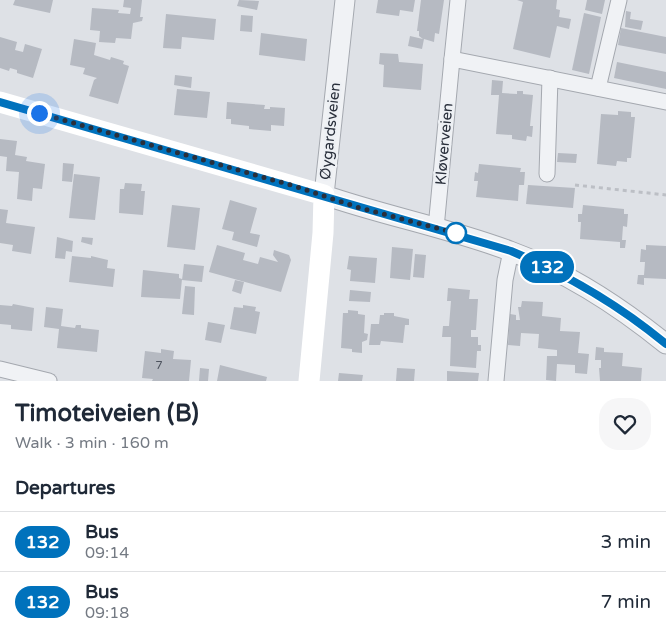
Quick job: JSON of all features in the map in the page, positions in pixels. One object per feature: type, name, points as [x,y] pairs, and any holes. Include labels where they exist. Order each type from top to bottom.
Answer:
[{"type":"main road","points":[[0,102],[324,195]]},
{"type":"main road","name":"Øygardsveien","points":[[309,381],[324,195]]},
{"type":"street","name":"Øygardsveien","points":[[324,195],[345,0]]},
{"type":"street","name":"Kløverveien","points":[[436,228],[458,0]]},
{"type":"street","points":[[598,88],[619,0]]},
{"type":"street","points":[[452,59],[666,102]]},
{"type":"street","points":[[546,174],[550,78]]},
{"type":"street","points":[[324,195],[360,208],[436,228],[511,251],[599,295],[666,344]]},
{"type":"street","points":[[500,379],[504,280],[511,251]]},
{"type":"street","points":[[0,369],[49,381]]},
{"type":"path","points":[[575,186],[666,195]]},
{"type":"building","points":[[15,0],[53,0],[50,13],[13,5]]},
{"type":"building","points":[[124,0],[142,0],[140,17],[143,17],[142,21],[133,23],[131,39],[116,38],[115,43],[99,42],[100,31],[90,30],[92,8],[119,10],[118,13],[130,14],[131,8],[123,7]]},
{"type":"building","points":[[239,0],[259,1],[257,10],[237,6]]},
{"type":"building","points":[[378,0],[415,0],[413,12],[400,10],[399,16],[376,13]]},
{"type":"building","points":[[421,0],[444,0],[439,34],[435,33],[434,42],[424,39],[422,49],[408,46],[410,36],[423,39],[419,36],[419,31],[417,31]]},
{"type":"building","points":[[517,0],[557,0],[556,9],[560,10],[559,17],[571,19],[569,29],[557,26],[550,58],[513,49],[523,2]]},
{"type":"building","points":[[587,0],[605,0],[602,14],[585,10]]},
{"type":"building","points":[[626,11],[631,12],[630,19],[643,21],[641,30],[625,27]]},
{"type":"building","points":[[584,13],[601,17],[589,74],[572,70]]},
{"type":"building","points":[[166,14],[216,19],[214,40],[182,37],[181,49],[163,48]]},
{"type":"building","points":[[241,15],[253,16],[252,32],[240,31]]},
{"type":"building","points":[[621,28],[666,37],[666,54],[618,45]]},
{"type":"building","points":[[261,33],[307,39],[305,61],[259,55]]},
{"type":"building","points":[[0,37],[17,42],[15,50],[23,52],[25,44],[42,49],[33,78],[17,73],[17,70],[10,68],[9,71],[0,68]]},
{"type":"building","points":[[74,39],[96,43],[94,55],[110,60],[111,57],[124,61],[123,64],[129,66],[118,104],[89,96],[94,80],[97,78],[83,74],[85,68],[70,65]]},
{"type":"building","points":[[380,53],[398,54],[399,62],[423,64],[421,90],[383,87],[384,65],[379,64]]},
{"type":"building","points":[[617,62],[666,72],[666,89],[614,78]]},
{"type":"building","points":[[175,75],[192,77],[191,88],[174,85]]},
{"type":"building","points":[[492,80],[503,81],[502,93],[517,94],[517,91],[523,91],[523,94],[533,95],[530,126],[533,126],[532,137],[527,136],[526,141],[512,139],[512,135],[496,134],[499,95],[491,95]]},
{"type":"building","points":[[177,89],[210,92],[207,118],[174,115]]},
{"type":"building","points":[[227,102],[265,105],[264,109],[270,109],[270,107],[285,108],[284,126],[271,125],[271,131],[249,129],[249,126],[231,124],[231,119],[226,119]]},
{"type":"building","points":[[618,111],[631,112],[631,117],[635,117],[631,158],[627,158],[627,162],[617,161],[616,166],[597,164],[601,114],[618,115]]},
{"type":"building","points":[[0,139],[17,141],[15,155],[27,157],[26,161],[45,164],[42,189],[33,188],[32,201],[17,199],[19,172],[6,171],[7,157],[0,156]]},
{"type":"building","points":[[558,153],[577,154],[576,163],[557,162]]},
{"type":"building","points":[[63,163],[74,164],[72,182],[62,181]]},
{"type":"building","points":[[479,164],[521,168],[520,172],[525,172],[524,185],[519,185],[518,201],[476,197],[478,181],[474,181],[475,172],[478,173]]},
{"type":"building","points":[[74,174],[100,177],[95,220],[69,218]]},
{"type":"building","points":[[125,183],[142,184],[141,191],[145,191],[143,215],[119,213],[120,189],[124,189]]},
{"type":"building","points":[[528,185],[575,188],[573,208],[526,204]]},
{"type":"building","points":[[230,200],[257,208],[250,233],[260,235],[257,247],[232,240],[234,232],[222,229]]},
{"type":"building","points":[[172,205],[200,208],[195,250],[167,247]]},
{"type":"building","points":[[583,205],[624,209],[624,214],[628,214],[627,227],[623,226],[622,240],[626,240],[625,248],[620,248],[620,242],[580,239],[581,222],[578,222],[578,214],[582,214]]},
{"type":"building","points":[[0,209],[8,210],[6,223],[35,227],[31,254],[12,251],[13,245],[0,243]]},
{"type":"building","points":[[57,237],[73,241],[72,252],[66,251],[65,259],[55,258]]},
{"type":"building","points":[[82,237],[93,238],[92,245],[81,242]]},
{"type":"building","points":[[217,245],[245,253],[243,260],[258,264],[260,257],[278,262],[273,255],[274,250],[289,255],[291,260],[281,292],[209,272]]},
{"type":"building","points":[[646,245],[666,246],[666,279],[644,278],[644,285],[637,284],[638,275],[644,275],[645,262],[640,262],[641,249],[646,250]]},
{"type":"building","points":[[392,247],[413,249],[410,280],[390,278]]},
{"type":"building","points":[[415,254],[426,255],[424,278],[413,277]]},
{"type":"building","points":[[72,256],[91,258],[91,256],[108,260],[107,268],[115,269],[113,287],[69,282]]},
{"type":"building","points":[[349,256],[377,258],[375,283],[350,281],[351,270],[347,269]]},
{"type":"building","points":[[184,264],[204,266],[202,282],[182,280]]},
{"type":"building","points":[[143,270],[179,274],[179,278],[182,279],[180,299],[141,297]]},
{"type":"building","points":[[235,280],[244,282],[241,294],[232,291]]},
{"type":"building","points":[[185,286],[195,287],[194,315],[182,314]]},
{"type":"building","points":[[448,288],[470,290],[469,299],[478,299],[476,330],[471,330],[471,337],[478,337],[478,345],[481,345],[481,351],[477,351],[476,368],[450,366],[451,337],[442,337],[443,326],[449,326],[451,301],[447,301]]},
{"type":"building","points":[[350,290],[371,292],[370,302],[349,301]]},
{"type":"building","points":[[522,301],[543,302],[542,316],[561,318],[560,331],[580,332],[578,353],[589,354],[587,374],[575,373],[575,365],[557,364],[556,381],[546,380],[547,356],[557,356],[557,350],[538,348],[539,334],[521,333],[520,346],[508,345],[510,314],[516,315],[516,320],[520,320],[518,307],[521,307]]},
{"type":"building","points":[[13,304],[34,308],[32,331],[11,329],[11,325],[0,324],[0,305],[12,306]]},
{"type":"building","points":[[243,305],[256,307],[255,311],[260,312],[256,334],[230,329],[234,307],[243,308]]},
{"type":"building","points":[[46,307],[63,309],[61,326],[75,328],[76,325],[81,325],[81,328],[99,330],[97,352],[57,348],[59,329],[44,327]]},
{"type":"building","points":[[348,310],[358,311],[358,314],[365,315],[364,333],[368,334],[367,340],[362,342],[362,353],[352,352],[352,349],[341,348],[343,313],[348,313]]},
{"type":"building","points":[[384,313],[394,313],[394,316],[409,319],[409,325],[405,325],[403,343],[381,341],[380,345],[369,345],[371,324],[379,324],[380,315],[384,315]]},
{"type":"building","points":[[208,322],[225,325],[221,343],[205,340]]},
{"type":"building","points":[[596,347],[604,348],[604,352],[623,353],[622,366],[642,368],[641,381],[600,381],[599,368],[601,368],[601,360],[595,360]]},
{"type":"building","points":[[161,349],[174,351],[173,359],[191,360],[189,381],[152,381],[153,379],[142,378],[145,351],[161,353]]},
{"type":"building","points":[[220,365],[267,377],[266,381],[217,381]]},
{"type":"building","points":[[200,368],[209,369],[208,381],[199,381]]},
{"type":"building","points":[[397,368],[415,369],[414,381],[396,381]]},
{"type":"building","points":[[447,371],[479,373],[478,381],[447,381]]},
{"type":"building","points":[[339,373],[363,375],[362,381],[338,381]]},
{"type":"bus line","name":"132","points":[[0,102],[294,186],[360,208],[475,239],[511,251],[541,264],[599,295],[666,344]]},
{"type":"route","points":[[39,113],[294,186],[360,208],[456,233]]}]
